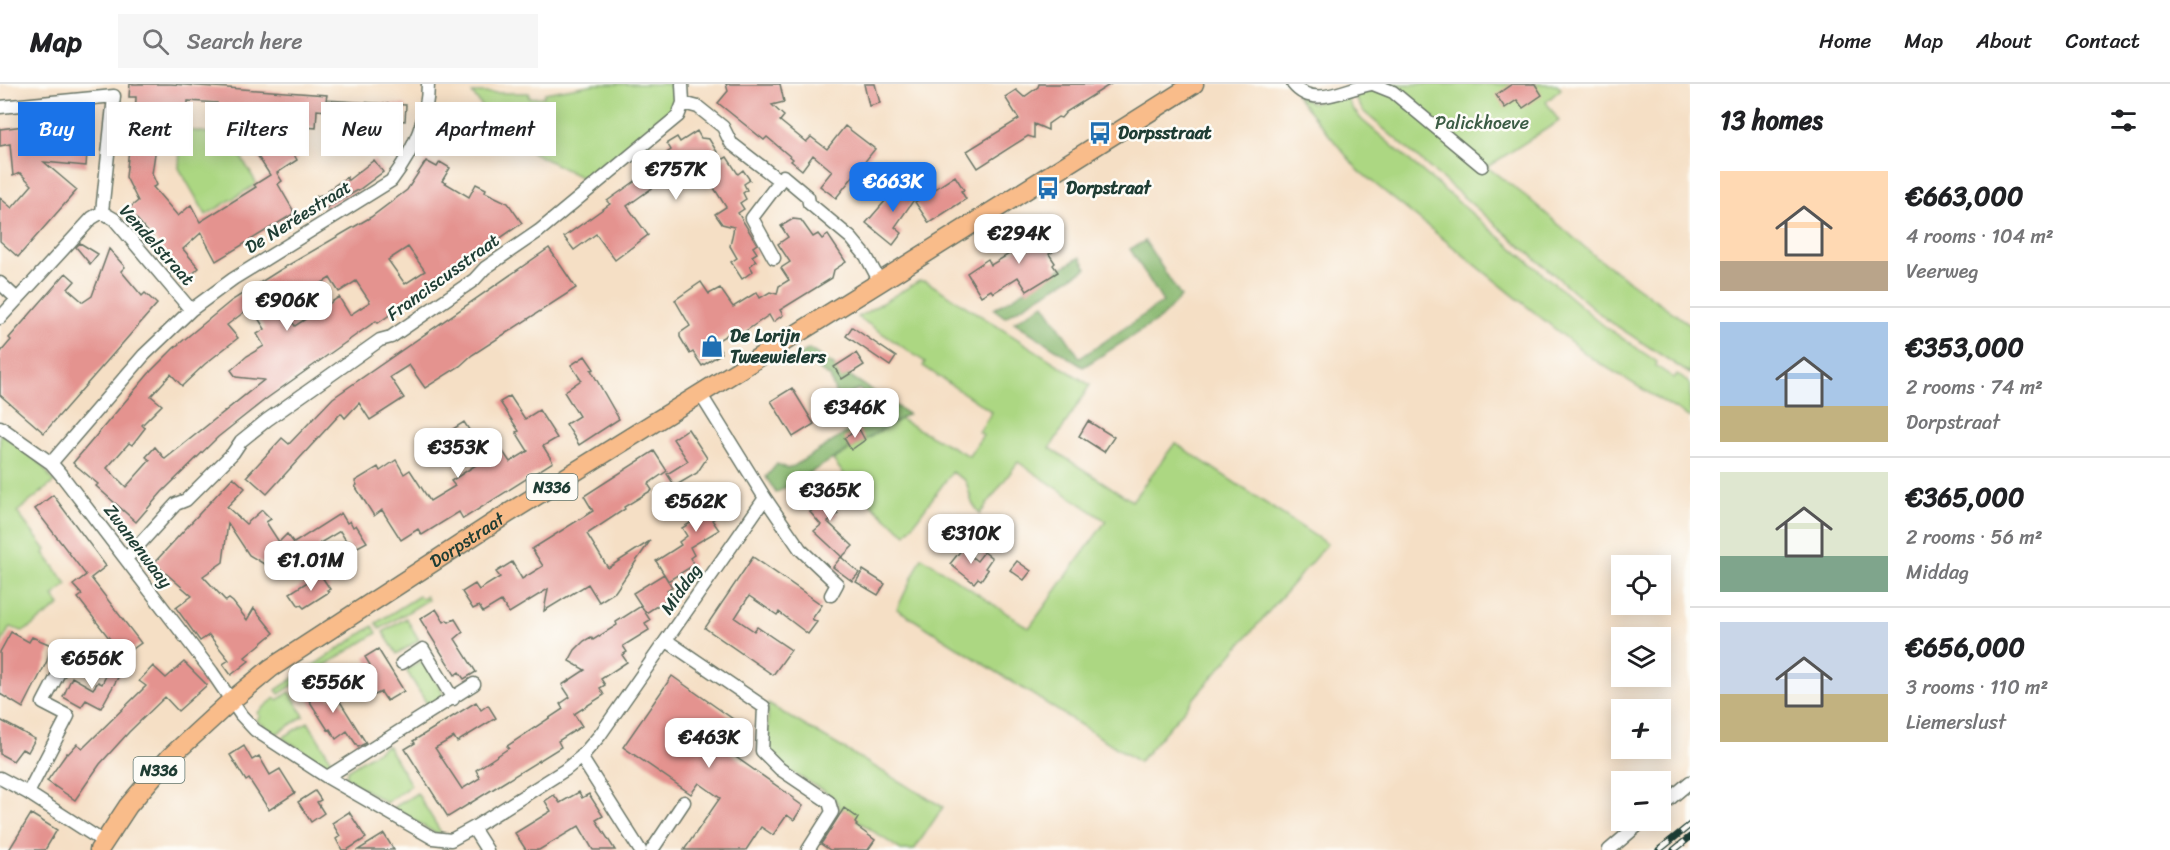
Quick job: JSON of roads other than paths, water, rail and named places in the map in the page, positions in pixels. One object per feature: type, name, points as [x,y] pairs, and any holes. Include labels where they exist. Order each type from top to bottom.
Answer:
[{"type":"main road","name":"N336","points":[[880,282],[1194,84]]},
{"type":"main road","name":"Dorpstraat","points":[[102,846],[128,806],[169,758],[271,668],[480,532],[880,282]]},
{"type":"street","name":"De Neréestraat","points":[[51,463],[144,355],[191,310],[233,279],[391,181],[407,160],[420,131],[428,101],[428,84]]},
{"type":"street","points":[[682,84],[683,103],[698,107],[723,127],[731,143],[780,181]]},
{"type":"street","points":[[1293,84],[1306,95],[1318,97],[1372,84],[1386,88],[1482,166]]},
{"type":"street","name":"Vendelstraat","points":[[0,107],[114,96],[102,212],[114,219],[191,310]]},
{"type":"street","name":"Franciscusstraat","points":[[126,559],[176,504],[186,500],[233,453],[241,441],[380,340],[391,337],[474,280],[485,268],[539,231],[678,116],[683,103]]},
{"type":"street","points":[[774,258],[752,218],[783,176],[808,197],[809,203],[851,238],[866,256],[880,282]]},
{"type":"street","points":[[0,318],[92,218],[102,212]]},
{"type":"street","points":[[0,283],[17,299]]},
{"type":"street","points":[[701,395],[765,498],[800,549],[837,584],[831,595]]},
{"type":"street","name":"Zwanenwaay","points":[[0,427],[51,463],[126,559],[231,701]]},
{"type":"street","name":"Middag","points":[[231,701],[255,730],[327,777],[433,838],[451,840],[581,758],[667,641],[765,498]]},
{"type":"street","name":"Middag","points":[[667,641],[764,707],[762,751],[780,769],[829,802],[832,812],[808,850]]},
{"type":"street","points":[[402,663],[423,649],[453,699]]},
{"type":"street","points":[[28,792],[68,716],[44,703],[66,659]]},
{"type":"street","points":[[327,777],[474,684]]},
{"type":"street","points":[[581,758],[640,850]]},
{"type":"street","points":[[0,778],[28,792],[102,846]]},
{"type":"street","points":[[1671,798],[1690,782]]},
{"type":"street","points":[[652,850],[684,802]]},
{"type":"street","points":[[473,828],[487,850]]},
{"type":"street","points":[[1608,850],[1631,831]]},
{"type":"railway","points":[[1659,850],[1690,825]]},
{"type":"railway","points":[[1674,850],[1690,837]]},
{"type":"place","name":"Dorpsstraat","points":[[1100,133]]},
{"type":"place","name":"Dorpstraat","points":[[1048,188]]},
{"type":"place","name":"De Lorijn Tweewielers","points":[[712,346]]},
{"type":"park label","name":"Palickhoeve","points":[[1482,123]]}]
